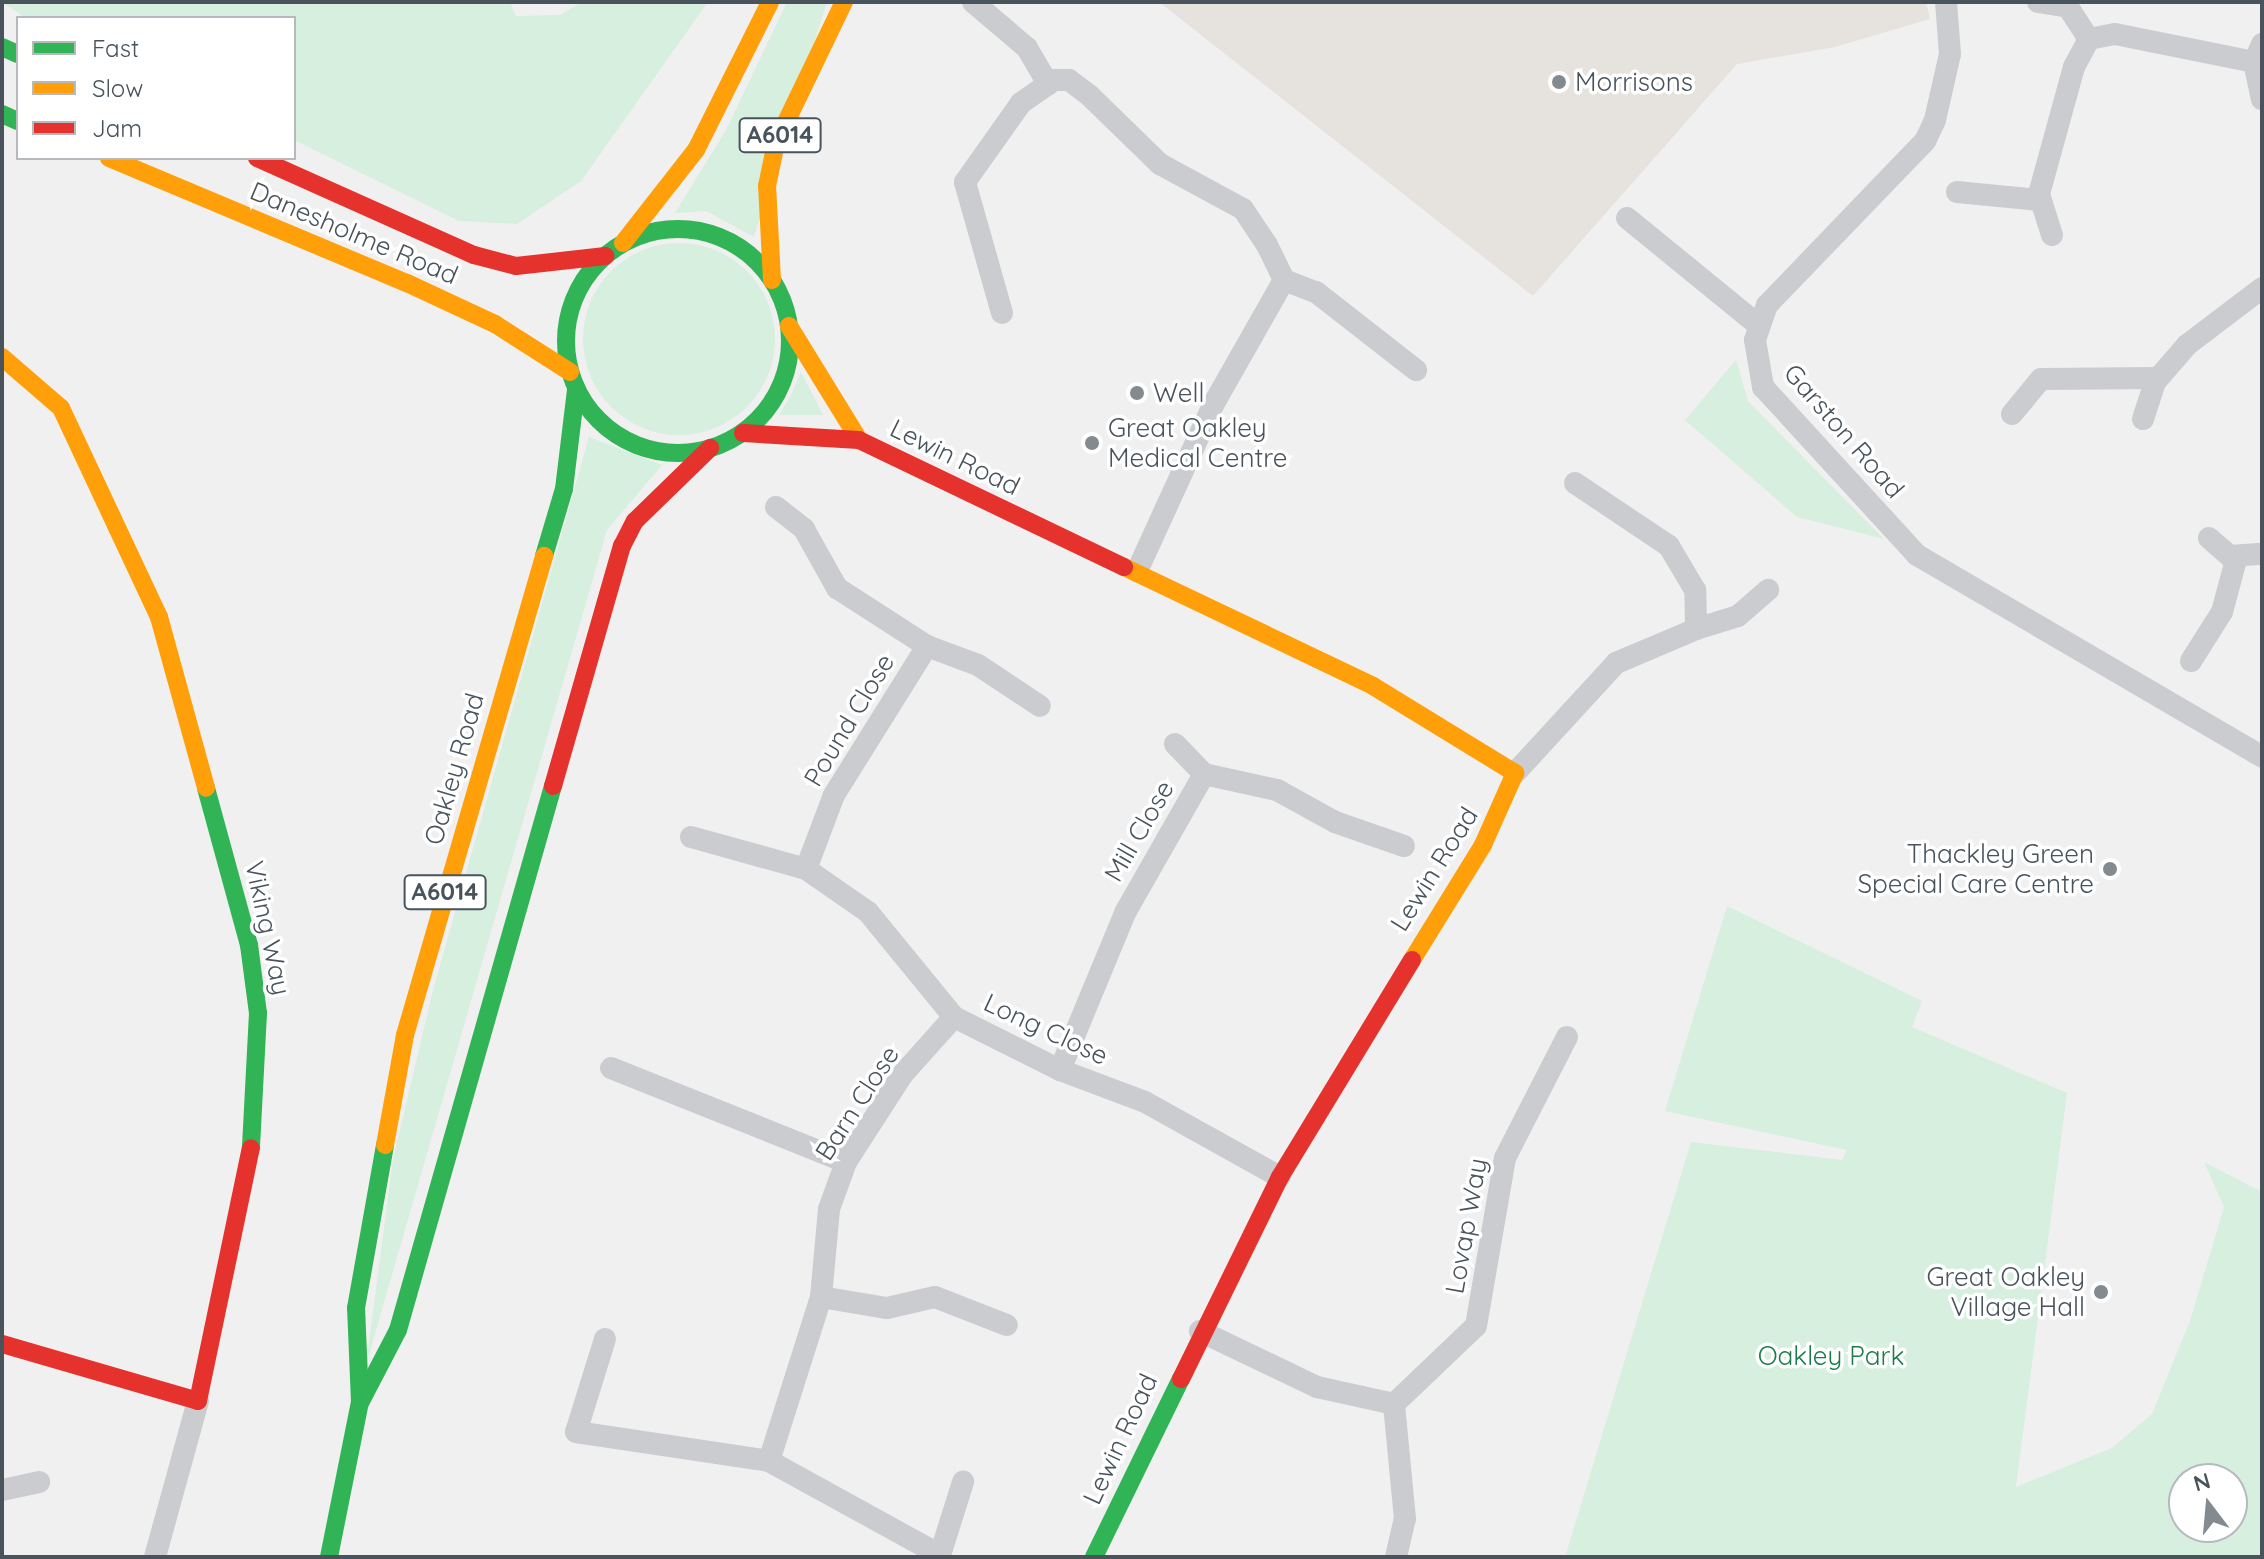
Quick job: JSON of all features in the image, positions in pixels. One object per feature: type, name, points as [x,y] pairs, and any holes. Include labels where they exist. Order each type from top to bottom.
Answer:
[{"type":"street","name":"A6014","points":[[623,243],[689,161],[770,2]]},
{"type":"street","name":"A6014","points":[[772,280],[767,186],[776,143],[844,2]]},
{"type":"street","points":[[973,2],[1027,48],[1048,84]]},
{"type":"street","points":[[1627,218],[1757,324],[1777,292],[1925,141],[1950,54],[1946,2]]},
{"type":"street","points":[[2038,2],[2068,7],[2089,39]]},
{"type":"street","points":[[2089,39],[2115,34],[2258,53],[2262,99]]},
{"type":"street","points":[[2052,235],[2039,200],[2074,67],[2089,39]]},
{"type":"street","points":[[1002,313],[965,182],[1021,103],[1048,84],[1069,80],[1148,155],[1243,209],[1284,280],[1316,292],[1416,370]]},
{"type":"street","name":"Danesholme Road","points":[[114,160],[420,289],[495,324],[573,381]]},
{"type":"street","name":"Danesholme Road","points":[[261,160],[474,255],[516,266],[605,256]]},
{"type":"street","points":[[1957,192],[2039,200]]},
{"type":"street","points":[[689,229],[741,249],[772,280],[789,326],[781,386],[743,433],[710,448],[647,449],[606,426],[573,381],[570,309],[605,256],[623,243],[689,229]]},
{"type":"street","points":[[1137,571],[1214,403],[1284,280]]},
{"type":"street","points":[[2143,419],[2158,378],[2187,345],[2262,288]]},
{"type":"street","name":"Garston Road","points":[[1757,324],[1763,387],[1917,555],[2262,757]]},
{"type":"street","name":"Lewin Road","points":[[789,326],[859,440]]},
{"type":"street","name":"Viking Way","points":[[2,357],[61,408],[159,617],[249,945],[258,1013],[252,1143],[198,1401],[155,1557]]},
{"type":"street","points":[[2012,414],[2041,379],[2158,378]]},
{"type":"street","name":"Oakley Road","points":[[329,1557],[360,1402],[356,1308],[405,1035],[564,489],[573,381]]},
{"type":"street","name":"Lewin Road","points":[[743,433],[859,440],[1373,686],[1515,773],[1483,845],[1280,1177],[1200,1331],[1094,1557]]},
{"type":"street","name":"Oakley Road","points":[[360,1402],[398,1330],[622,546],[635,521],[710,448]]},
{"type":"street","points":[[1575,483],[1669,546],[1695,590],[1696,629]]},
{"type":"street","name":"Pound Close","points":[[776,507],[804,529],[837,588],[927,646],[978,665],[1040,706]]},
{"type":"street","points":[[2209,538],[2237,556],[2262,554]]},
{"type":"street","points":[[2191,661],[2222,612],[2237,556]]},
{"type":"street","points":[[1515,773],[1616,663],[1696,629],[1738,616],[1768,590]]},
{"type":"street","name":"Pound Close","points":[[806,869],[839,785],[927,646]]},
{"type":"street","points":[[1175,744],[1204,774]]},
{"type":"street","name":"Mill Close","points":[[1060,1070],[1126,911],[1204,774],[1277,790],[1335,822],[1404,846]]},
{"type":"street","name":"Long Close","points":[[691,837],[806,869],[868,912],[954,1017],[1060,1070],[1145,1102],[1280,1177]]},
{"type":"street","name":"Barn Close","points":[[769,1461],[821,1297],[829,1209],[846,1162],[902,1075],[954,1017]]},
{"type":"street","name":"Lovap Way","points":[[1394,1404],[1476,1326],[1505,1158],[1567,1037]]},
{"type":"street","points":[[611,1068],[846,1162]]},
{"type":"street","points":[[821,1297],[887,1308],[935,1297],[1007,1325]]},
{"type":"street","points":[[1200,1331],[1317,1387],[1394,1404],[1405,1519],[1396,1557]]},
{"type":"street","points":[[605,1339],[576,1432],[769,1461],[940,1555],[963,1482]]},
{"type":"street","points":[[2,1344],[198,1401]]},
{"type":"street","points":[[2,1490],[39,1482]]},
{"type":"shaded area","points":[[1159,2],[1926,2],[1930,19],[1835,47],[1737,64],[1533,296]]},
{"type":"green space","points":[[2,2],[510,2],[516,16],[560,15],[582,2],[708,2],[581,181],[517,224],[459,221],[296,141],[296,16],[23,16]]},
{"type":"green space","points":[[787,2],[827,2],[754,237],[706,211],[675,213],[726,130]]},
{"type":"green space","points":[[679,243],[716,250],[747,271],[768,302],[775,339],[768,376],[747,407],[716,428],[679,435],[642,428],[611,407],[590,376],[583,339],[590,302],[611,271],[642,250]]},
{"type":"green space","points":[[1736,360],[1748,401],[1884,539],[1797,517],[1685,420]]},
{"type":"green space","points":[[801,372],[823,415],[779,415],[791,395]]},
{"type":"green space","points":[[589,437],[662,465],[607,530],[366,1365],[393,1159],[433,990]]},
{"type":"green space","name":"Oakley Park","points":[[1727,906],[1922,1001],[1912,1027],[2067,1093],[2016,1487],[2112,1448],[2152,1414],[2190,1321],[2224,1207],[2204,1162],[2262,1192],[2262,1557],[1565,1557],[1691,1142],[1842,1160],[1847,1150],[1665,1111]]},
{"type":"traffic: fast","points":[[2,47],[16,53]]},
{"type":"traffic: fast","points":[[2,114],[16,120]]},
{"type":"traffic: fast","points":[[678,229],[700,231],[721,238],[757,262],[781,298],[788,319],[790,341],[788,363],[781,384],[757,420],[721,444],[700,451],[678,453],[656,451],[635,444],[599,420],[575,384],[568,363],[566,341],[568,319],[575,298],[599,262],[635,238],[656,231],[678,229]]},
{"type":"traffic: fast","points":[[544,556],[564,489],[576,390]]},
{"type":"traffic: fast","points":[[361,1401],[398,1330],[553,786]]},
{"type":"traffic: fast","points":[[206,788],[249,945],[258,1013],[251,1148]]},
{"type":"traffic: fast","points":[[329,1557],[360,1402],[356,1308],[385,1145]]},
{"type":"traffic: fast","points":[[1094,1557],[1181,1379]]},
{"type":"traffic: slow","points":[[623,243],[696,150],[770,2]]},
{"type":"traffic: slow","points":[[772,280],[767,186],[776,143],[844,2]]},
{"type":"traffic: slow","points":[[114,160],[407,283],[495,324],[570,372]]},
{"type":"traffic: slow","points":[[789,326],[859,440]]},
{"type":"traffic: slow","points":[[2,357],[61,408],[159,617],[206,788]]},
{"type":"traffic: slow","points":[[385,1145],[405,1035],[544,556]]},
{"type":"traffic: slow","points":[[1124,567],[1373,686],[1515,773],[1483,845],[1412,960]]},
{"type":"traffic: jam","points":[[261,160],[474,255],[516,266],[605,256]]},
{"type":"traffic: jam","points":[[743,433],[859,440],[1124,567]]},
{"type":"traffic: jam","points":[[553,786],[622,546],[635,521],[710,448]]},
{"type":"traffic: jam","points":[[1181,1379],[1280,1177],[1412,960]]},
{"type":"traffic: jam","points":[[2,1344],[198,1401],[251,1148]]},
{"type":"place","name":"Morrisons","points":[[1559,82]]},
{"type":"place","name":"Well","points":[[1137,393]]},
{"type":"place","name":"Great Oakley Medical Centre","points":[[1092,443]]},
{"type":"place","name":"Thackley Green Special Care Centre","points":[[2110,869]]},
{"type":"place","name":"Great Oakley Village Hall","points":[[2101,1292]]}]
